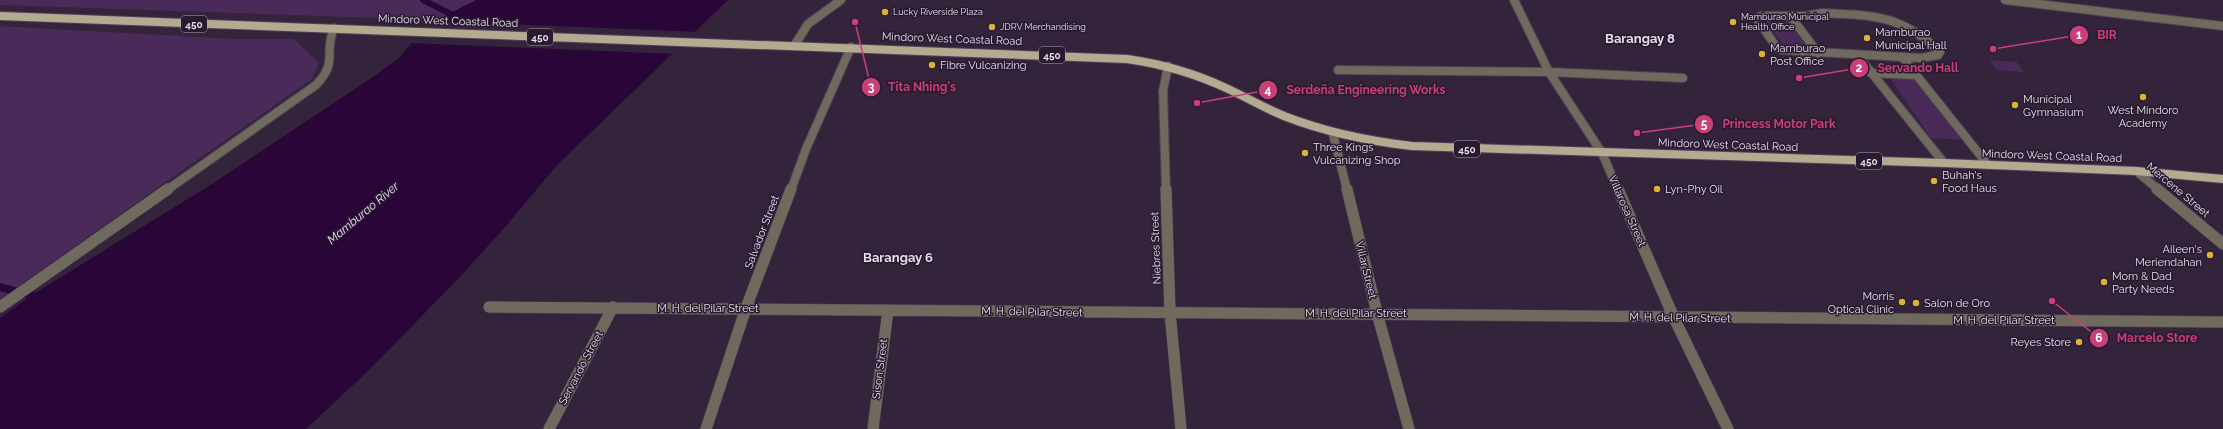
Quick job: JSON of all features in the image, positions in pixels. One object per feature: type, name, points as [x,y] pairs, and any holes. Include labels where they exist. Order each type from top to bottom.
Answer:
[{"type":"main road","name":"Mindoro West Coastal Road","points":[[0,16],[693,43],[851,47],[1081,56],[1148,62],[1168,66],[1204,78],[1284,116],[1333,134],[1400,146],[1944,163],[2136,171],[2223,179]]},
{"type":"street","points":[[794,46],[808,24],[841,0]]},
{"type":"street","name":"Villarosa Street","points":[[1514,0],[1549,72],[1602,153],[1674,318],[1728,429]]},
{"type":"street","points":[[2005,0],[2223,26]]},
{"type":"street","points":[[1822,13],[1868,15],[1886,18],[1915,29],[1928,38],[1940,52],[1938,55],[1931,58],[1858,56],[1818,53],[1779,49],[1758,19],[1761,16],[1791,17],[1822,13]]},
{"type":"street","points":[[1791,17],[1818,53]]},
{"type":"street","points":[[2,306],[316,85],[325,77],[330,68],[332,60],[329,42],[334,28]]},
{"type":"street","name":"Salvador Street","points":[[706,429],[746,308],[806,149],[851,47]]},
{"type":"street","points":[[1858,56],[1944,163]]},
{"type":"street","points":[[1902,57],[1915,76],[1988,165]]},
{"type":"street","name":"Niebres Street","points":[[1168,66],[1163,91],[1170,313],[1180,429]]},
{"type":"street","points":[[1338,70],[1549,72],[1683,78]]},
{"type":"street","points":[[1871,73],[1915,76]]},
{"type":"street","name":"Villar Street","points":[[1333,134],[1377,313],[1409,429]]},
{"type":"street","name":"Mercene Street","points":[[2136,171],[2223,244]]},
{"type":"street","name":"M. H. del Pilar Street","points":[[489,307],[746,308],[1170,313],[1377,313],[1674,318],[2223,322]]},
{"type":"street","name":"Servando Street","points":[[549,429],[613,307]]},
{"type":"street","name":"Sison Street","points":[[873,429],[888,310]]},
{"type":"shaded area","points":[[0,0],[476,0],[437,20],[0,5]]},
{"type":"shaded area","points":[[1762,16],[1784,17],[1810,51],[1787,50]]},
{"type":"shaded area","points":[[0,26],[236,39],[294,39],[319,63],[312,79],[0,299]]},
{"type":"shaded area","points":[[1989,60],[2017,62],[2024,72],[1997,70]]},
{"type":"shaded area","points":[[1889,77],[1920,79],[1966,140],[1931,138]]},
{"type":"water","name":"Mamburao River","points":[[476,0],[728,0],[557,165],[506,226],[458,279],[370,369],[306,429],[0,429],[0,318],[32,295],[212,184],[376,75],[399,58],[416,38],[437,20]]},
{"type":"pier","points":[[433,21],[698,32],[675,54],[408,43]]},
{"type":"waterway","points":[[423,0],[457,17]]},
{"type":"waterway","points":[[0,287],[41,298]]},
{"type":"place","name":"Lucky Riverside Plaza","points":[[885,12]]},
{"type":"place","name":"Tita Nhing's","points":[[855,22]]},
{"type":"place","name":"Mamburao Municipal Health Office","points":[[1733,22]]},
{"type":"place","name":"JDRV Merchandising","points":[[992,27]]},
{"type":"place","name":"Mamburao Municipal Hall","points":[[1867,38]]},
{"type":"place","name":"BIR","points":[[1993,49]]},
{"type":"place","name":"Mamburao Post Office","points":[[1762,54]]},
{"type":"place","name":"Fibre Vulcanizing","points":[[932,65]]},
{"type":"place","name":"Servando Hall","points":[[1799,78]]},
{"type":"place","name":"West Mindoro Academy","points":[[2143,97]]},
{"type":"place","name":"Serdeña Engineering Works","points":[[1197,103]]},
{"type":"place","name":"Municipal Gymnasium","points":[[2015,105]]},
{"type":"place","name":"Princess Motor Park","points":[[1637,133]]},
{"type":"place","name":"Three Kings Vulcanizing Shop","points":[[1305,153]]},
{"type":"place","name":"Buhah's Food Haus","points":[[1934,181]]},
{"type":"place","name":"Lyn-Phy Oil","points":[[1657,189]]},
{"type":"place","name":"Aileen's Meriendahan","points":[[2210,255]]},
{"type":"place","name":"Mom & Dad Party Needs","points":[[2104,282]]},
{"type":"place","name":"Marcelo Store","points":[[2052,301]]},
{"type":"place","name":"Morris Optical Clinic","points":[[1902,302]]},
{"type":"place","name":"Salon de Oro","points":[[1916,303]]},
{"type":"place","name":"Reyes Store","points":[[2079,342]]},
{"type":"district","name":"Barangay 8","points":[[1640,38]]},
{"type":"district","name":"Barangay 6","points":[[898,257]]}]
